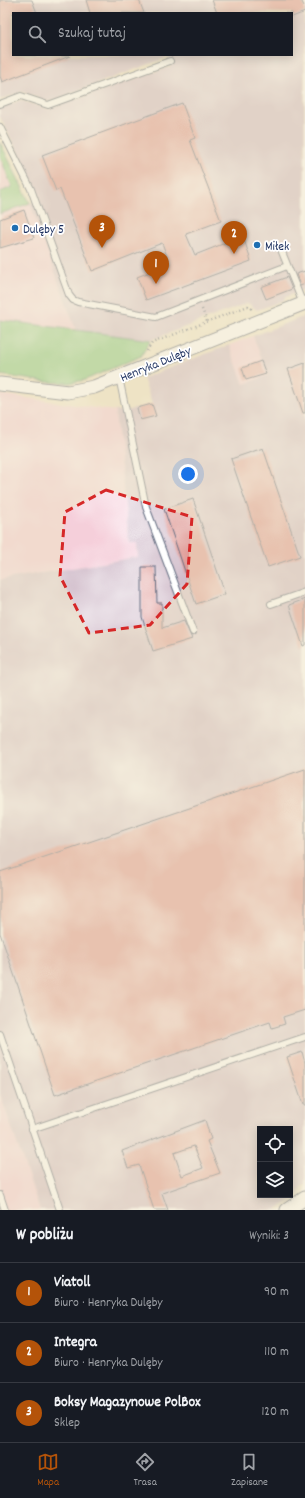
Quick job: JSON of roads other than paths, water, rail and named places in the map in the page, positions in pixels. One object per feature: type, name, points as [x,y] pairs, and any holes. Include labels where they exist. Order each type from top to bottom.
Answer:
[{"type":"street","name":"Henryka Dulęby","points":[[0,384],[76,392],[94,387],[304,304]]},
{"type":"street","points":[[287,1210],[304,1200]]},
{"type":"lane","points":[[0,104],[21,96],[48,105],[170,62]]},
{"type":"lane","points":[[0,127],[31,189],[69,295],[73,300],[156,317],[287,266]]},
{"type":"lane","points":[[282,252],[304,304]]},
{"type":"lane","points":[[118,377],[146,506],[194,632]]},
{"type":"lane","points":[[271,604],[305,592]]},
{"type":"lane","points":[[0,1034],[60,1210]]},
{"type":"lane","points":[[32,1129],[305,1037]]},
{"type":"lane","points":[[0,1195],[5,1210]]},
{"type":"place","name":"Dulęby 5","points":[[15,228]]},
{"type":"place","name":"Miłek","points":[[257,245]]},
{"type":"place","name":"Boksy Magazynowe PolBox","points":[[102,248]]},
{"type":"place","name":"Integra","points":[[234,254]]},
{"type":"place","name":"Viatoll","points":[[156,284]]}]
